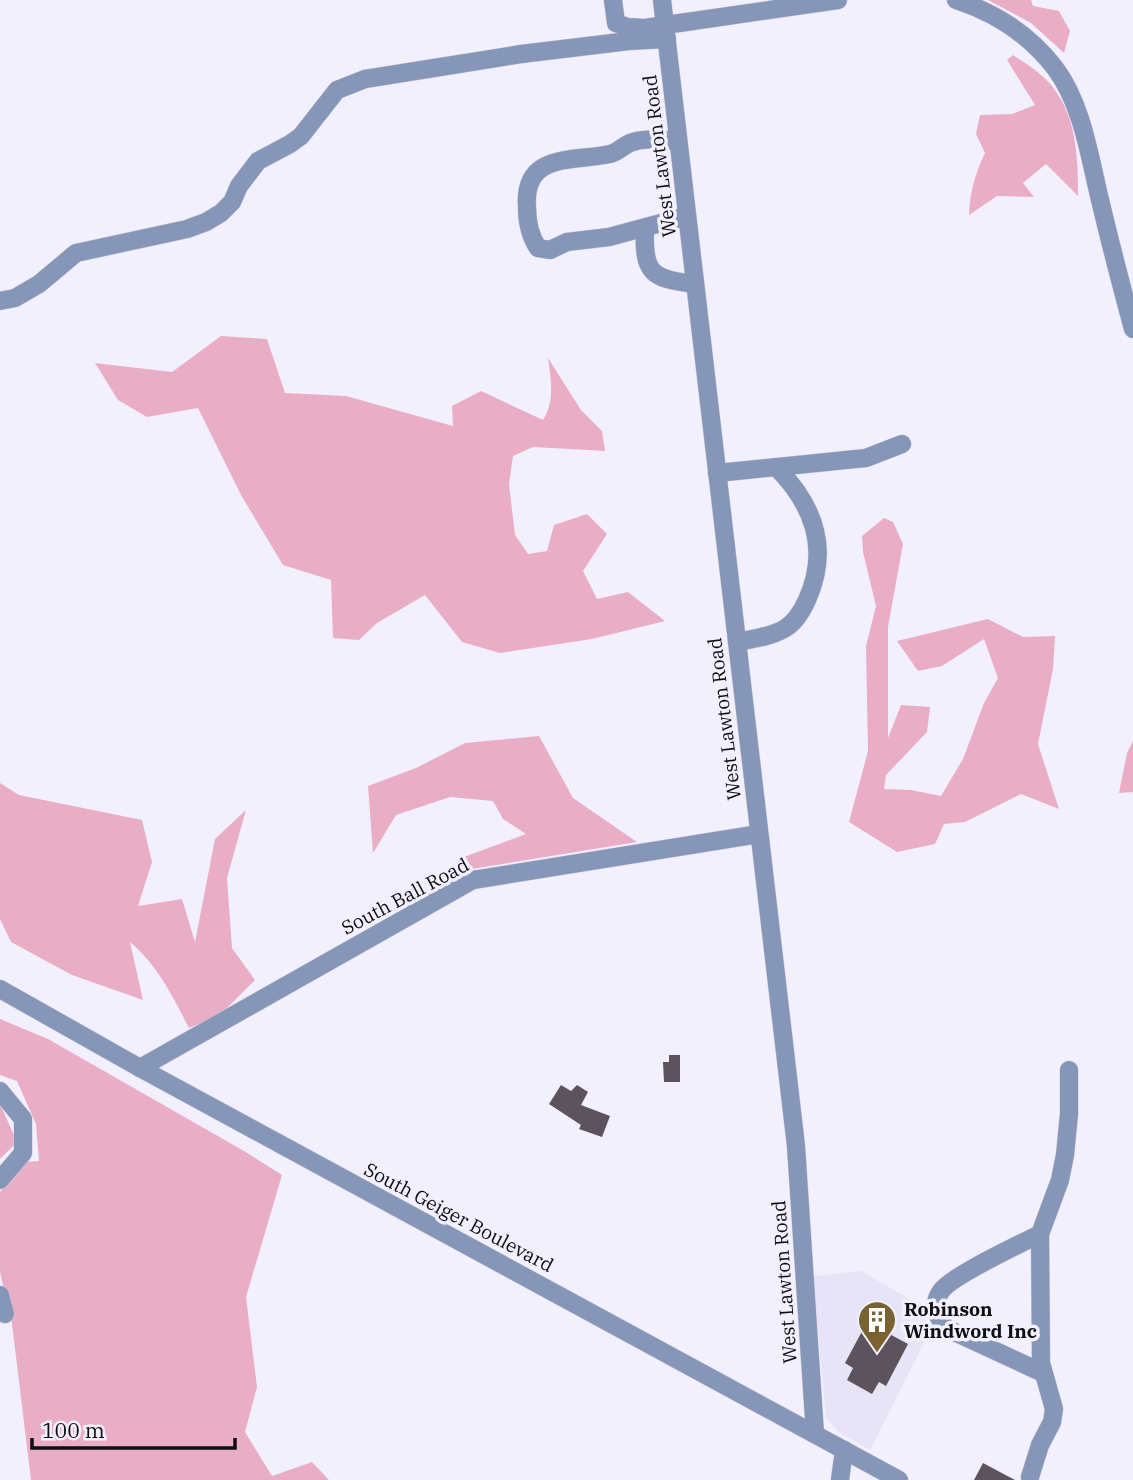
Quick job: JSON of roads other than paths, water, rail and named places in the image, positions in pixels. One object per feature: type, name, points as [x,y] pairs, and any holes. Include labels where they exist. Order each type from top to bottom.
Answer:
[{"type":"street","points":[[613,0],[616,23],[666,32]]},
{"type":"street","name":"West Lawton Road","points":[[662,0],[796,1146],[815,1434]]},
{"type":"street","points":[[0,301],[15,298],[39,284],[76,253],[187,229],[221,213],[232,202],[239,186],[258,161],[300,136],[337,90],[365,79],[629,41],[838,0]]},
{"type":"street","points":[[956,0],[996,16],[1019,31],[1042,52],[1067,87],[1092,166],[1133,329]]},
{"type":"street","points":[[678,141],[640,140],[611,154],[566,159],[542,169],[528,182],[527,219],[538,248],[550,250],[567,242],[610,237],[687,216]]},
{"type":"street","points":[[645,228],[644,252],[655,274],[669,281],[695,284]]},
{"type":"street","points":[[717,473],[866,458],[902,444]]},
{"type":"street","points":[[737,642],[785,628],[803,609],[815,582],[818,546],[815,529],[797,490],[776,467]]},
{"type":"street","name":"South Ball Road","points":[[140,1068],[473,880],[759,834]]},
{"type":"street","name":"South Geiger Boulevard","points":[[0,989],[140,1068],[899,1480]]},
{"type":"street","points":[[1029,1479],[1052,1422],[1054,1409],[1053,1397],[1043,1373],[1040,1234],[1060,1180],[1065,1155],[1069,1070]]},
{"type":"street","points":[[0,1091],[23,1119],[23,1153],[0,1180]]},
{"type":"street","points":[[1040,1234],[942,1289],[935,1311],[939,1321],[948,1329],[1043,1373]]},
{"type":"street","points":[[0,1295],[5,1314]]},
{"type":"street","points":[[839,1480],[844,1450]]},
{"type":"place","name":"Robinson Windword Inc","points":[[877,1354]]}]
